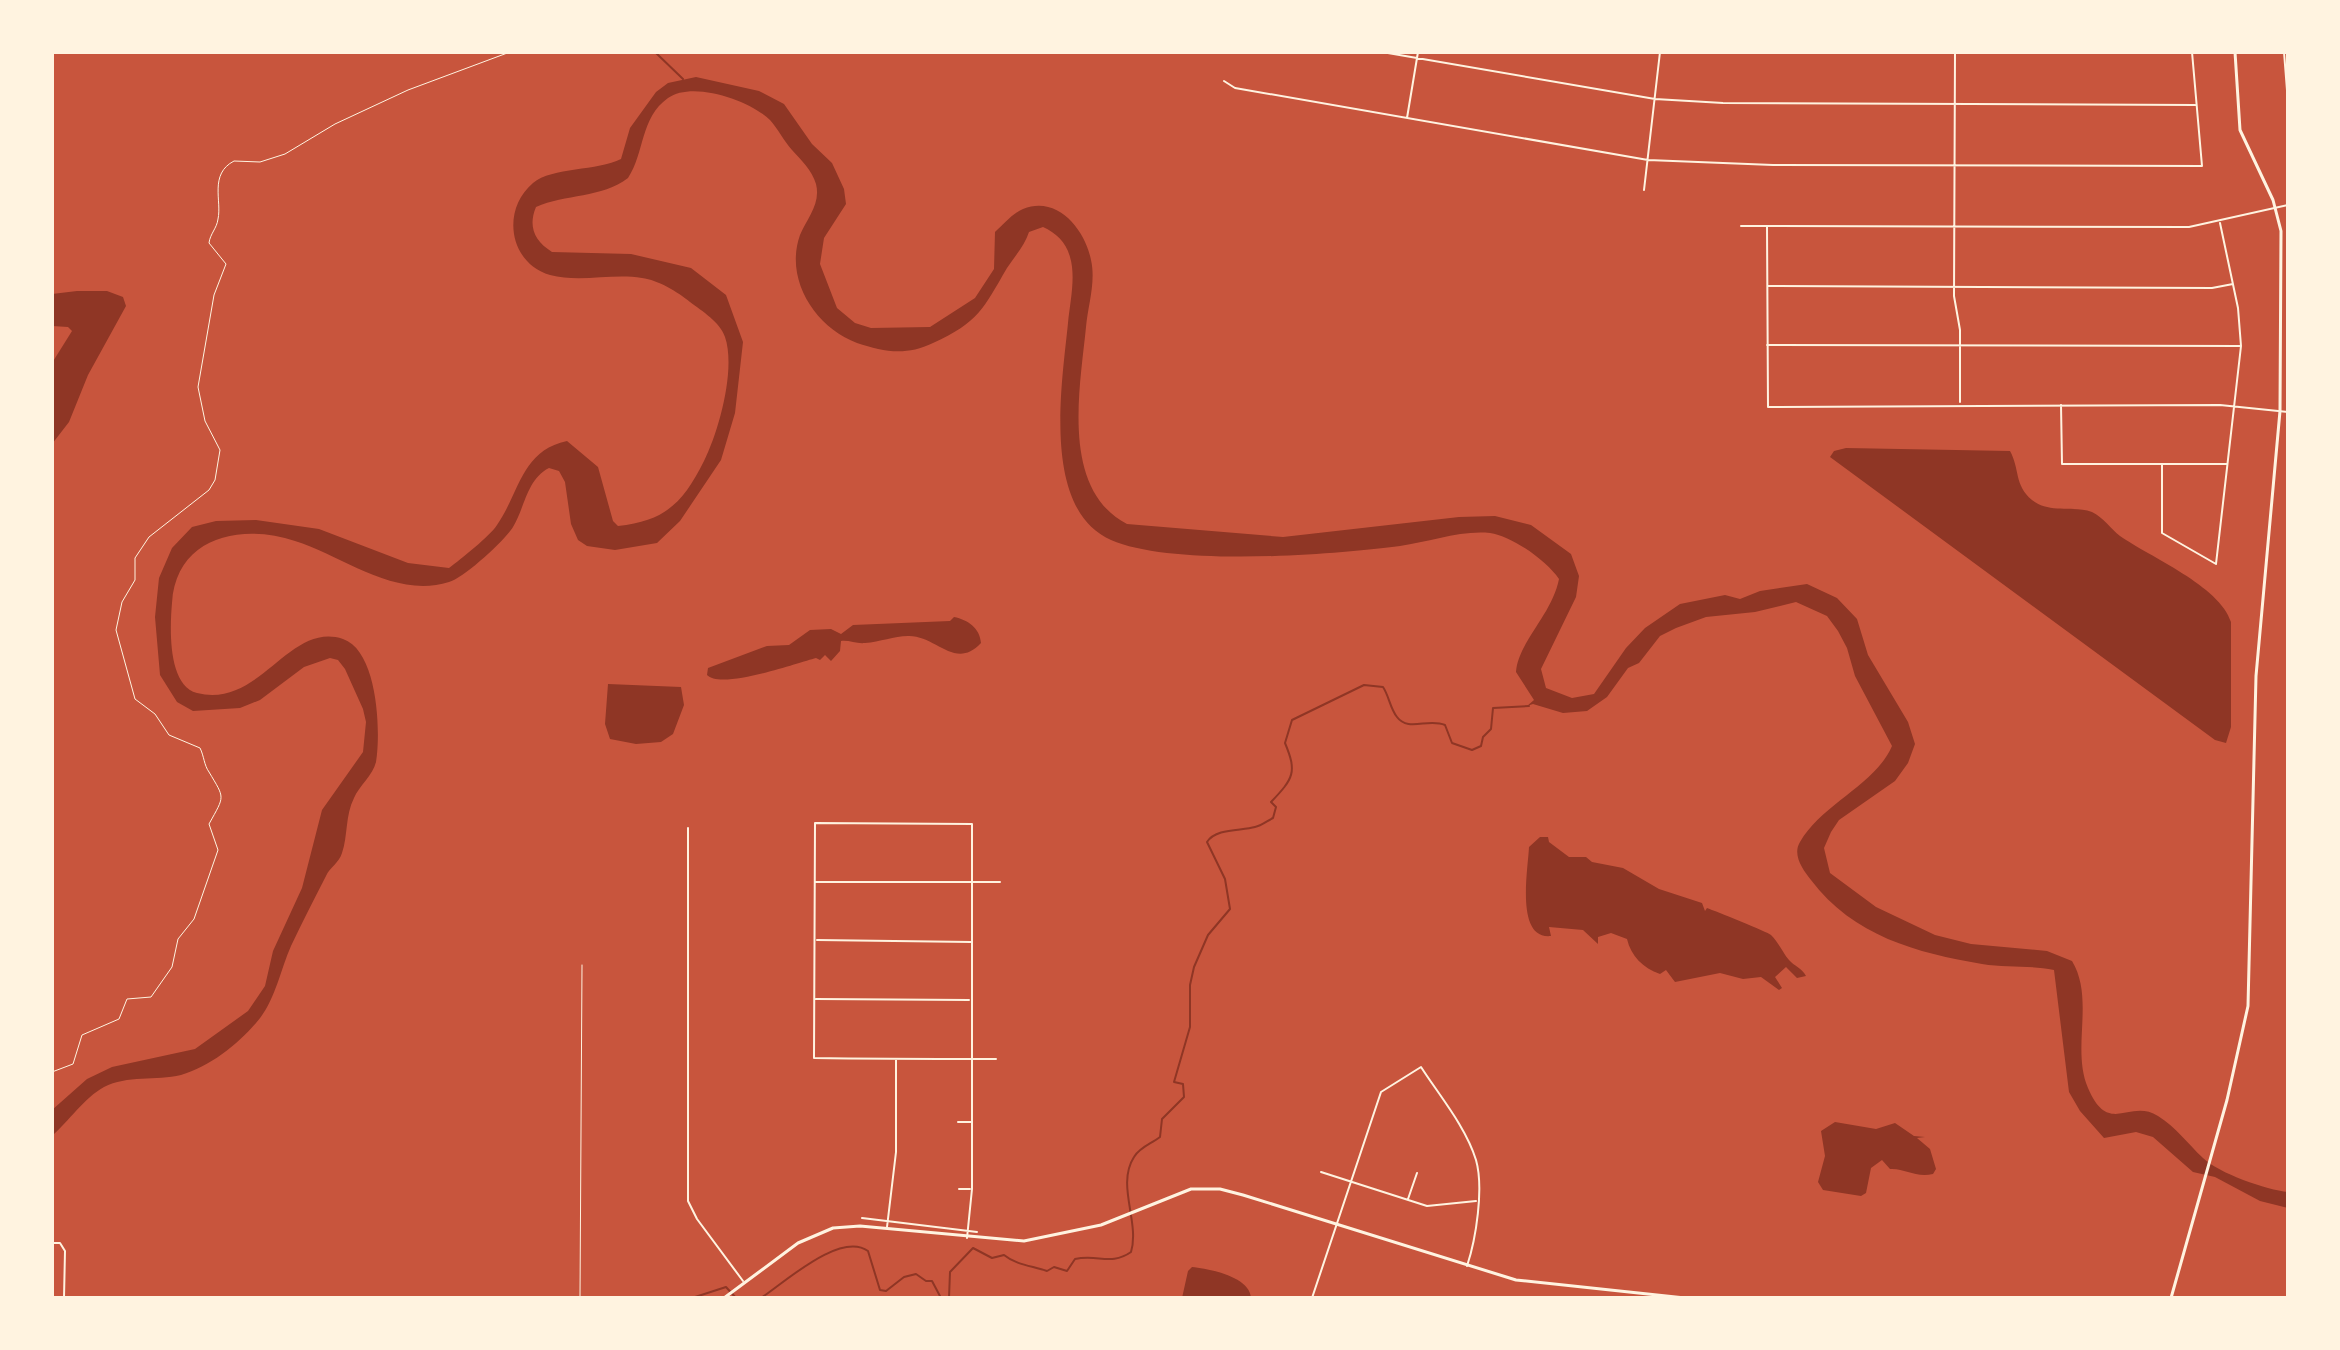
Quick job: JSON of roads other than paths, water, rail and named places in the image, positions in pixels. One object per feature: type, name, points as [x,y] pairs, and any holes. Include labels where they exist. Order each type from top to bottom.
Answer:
[{"type":"main road","points":[[2173,1298],[2244,1030],[2250,983],[2256,676],[2280,411],[2282,251],[2275,206],[2240,130],[2235,52]]},
{"type":"main road","points":[[726,1297],[798,1243],[824,1230],[843,1226],[967,1238],[1039,1239],[1115,1220],[1191,1189],[1220,1189],[1516,1280],[1685,1298]]},
{"type":"street","points":[[1382,52],[1655,99],[1723,103],[2196,105]]},
{"type":"street","points":[[1406,119],[1418,52]]},
{"type":"street","points":[[1644,190],[1660,52]]},
{"type":"street","points":[[1955,52],[1954,287],[1960,345],[1960,405]]},
{"type":"street","points":[[1224,81],[1235,88],[1648,160],[1708,165],[2202,166],[2192,52]]},
{"type":"street","points":[[2284,52],[2288,103]]},
{"type":"street","points":[[1741,226],[2189,227],[2288,205]]},
{"type":"street","points":[[2162,464],[2162,533],[2216,564],[2241,346],[2233,284],[2219,222]]},
{"type":"street","points":[[1767,226],[1768,407],[2235,406],[2288,412]]},
{"type":"street","points":[[1767,286],[2212,288],[2233,284]]},
{"type":"street","points":[[1766,345],[2241,346]]},
{"type":"street","points":[[2061,405],[2062,464],[2228,464]]},
{"type":"street","points":[[967,1238],[972,1189],[971,1059],[972,824],[815,823],[814,1058],[896,1059],[971,1059],[996,1059]]},
{"type":"street","points":[[688,828],[688,1201],[697,1219],[745,1283]]},
{"type":"street","points":[[815,882],[1000,882]]},
{"type":"street","points":[[815,940],[972,942]]},
{"type":"street","points":[[815,999],[972,1000]]},
{"type":"street","points":[[886,1229],[896,1152],[896,1059]]},
{"type":"street","points":[[1312,1298],[1381,1092],[1421,1067],[1475,1158],[1475,1239],[1467,1266]]},
{"type":"street","points":[[958,1122],[971,1122]]},
{"type":"street","points":[[1321,1172],[1432,1207],[1477,1201]]},
{"type":"street","points":[[1408,1200],[1417,1173]]},
{"type":"street","points":[[959,1189],[972,1189]]},
{"type":"street","points":[[862,1218],[977,1232]]},
{"type":"street","points":[[52,1243],[60,1243],[65,1251],[64,1298]]},
{"type":"lane","points":[[580,1298],[582,965]]},
{"type":"waterway","points":[[655,52],[683,79]]},
{"type":"waterway","points":[[949,1298],[950,1272],[973,1248],[992,1258],[1004,1255],[1047,1271],[1054,1267],[1067,1271],[1075,1259],[1111,1259],[1131,1252],[1133,1228],[1127,1179],[1129,1168],[1139,1151],[1160,1137],[1162,1119],[1184,1097],[1183,1084],[1174,1082],[1190,1027],[1190,985],[1194,967],[1208,935],[1230,909],[1225,879],[1207,842],[1216,834],[1257,826],[1273,818],[1276,807],[1271,802],[1285,787],[1291,774],[1291,761],[1285,743],[1292,720],[1364,685],[1383,687],[1402,721],[1407,724],[1445,725],[1452,743],[1472,750],[1481,746],[1483,737],[1491,729],[1493,708],[1529,706]]},
{"type":"waterway","points":[[761,1298],[813,1261],[843,1248],[856,1247],[868,1251],[880,1290],[886,1291],[904,1277],[916,1274],[926,1281],[932,1281],[941,1298]]},
{"type":"waterway","points":[[692,1298],[726,1287],[736,1298]]}]
